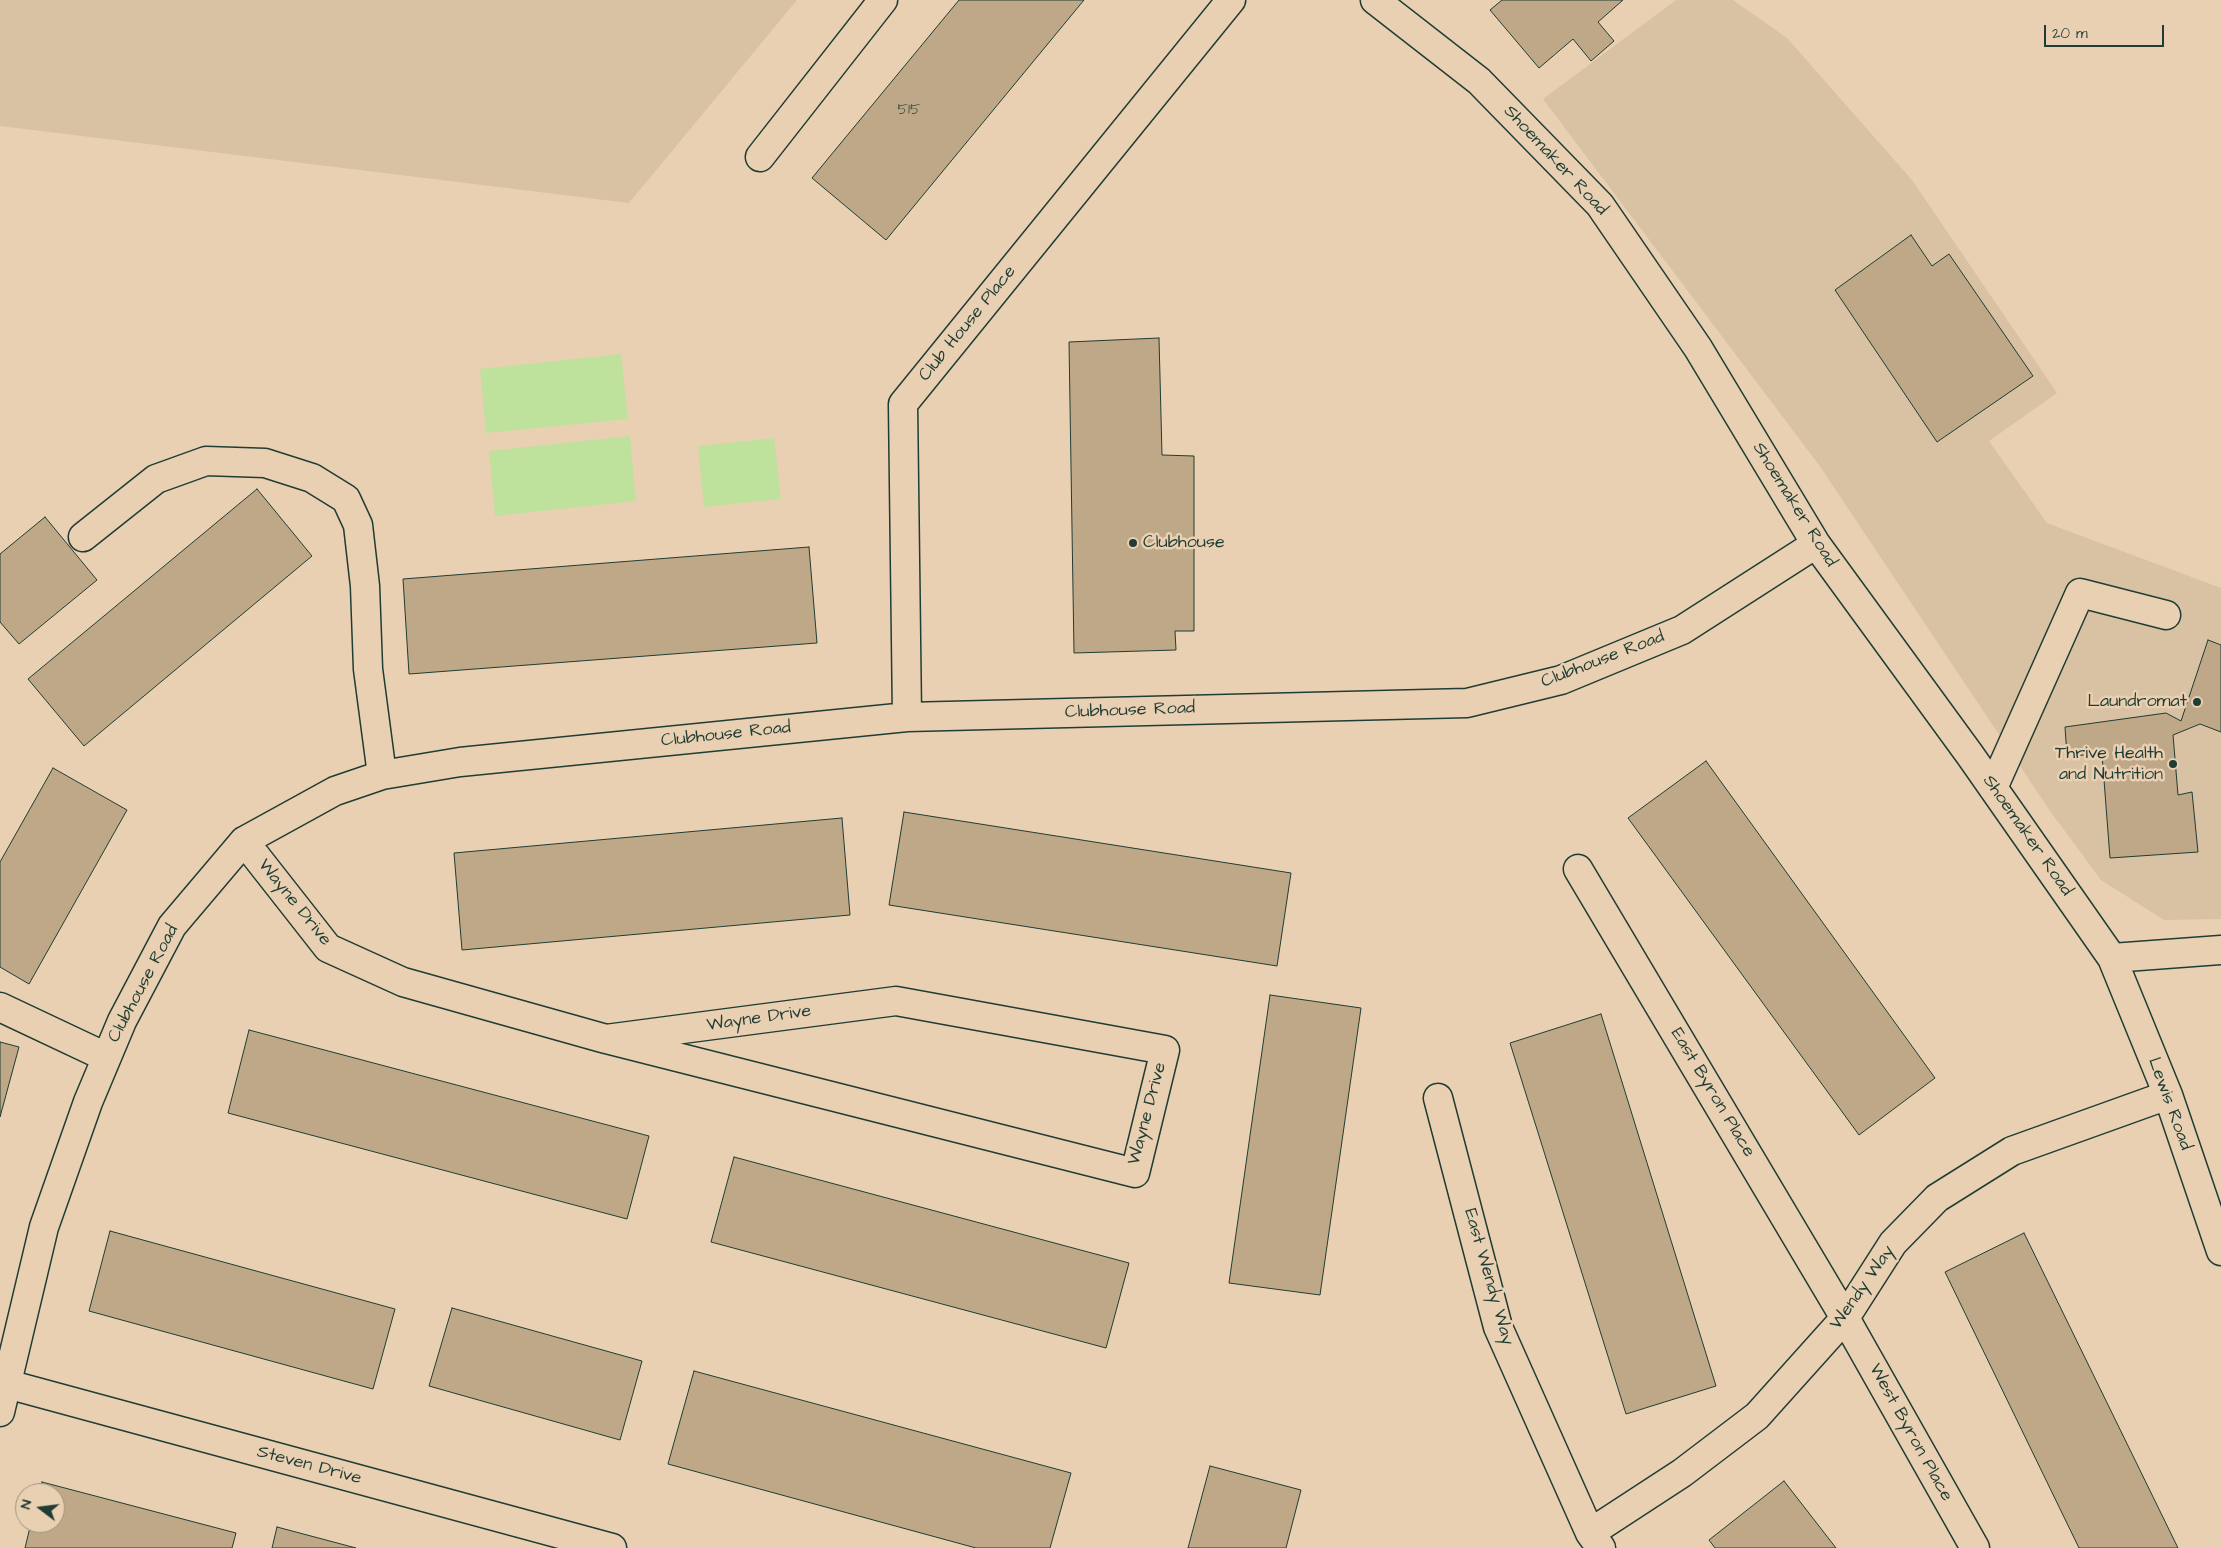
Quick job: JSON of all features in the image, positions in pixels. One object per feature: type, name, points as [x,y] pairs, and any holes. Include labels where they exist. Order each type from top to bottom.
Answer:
[{"type":"street","points":[[760,157],[883,0]]},
{"type":"street","name":"Club House Place","points":[[907,717],[903,404],[1231,0]]},
{"type":"street","name":"Shoemaker Road","points":[[1375,0],[1479,81],[1600,205],[1698,348],[1816,544],[1993,788],[2112,958]]},
{"type":"street","points":[[83,536],[156,479],[206,462],[265,463],[312,478],[346,499],[358,525],[365,586],[368,669],[382,775]]},
{"type":"street","name":"Clubhouse Road","points":[[0,1412],[44,1227],[106,1057],[122,1021],[172,926],[244,841],[335,791],[382,775],[460,762],[907,717],[1467,703],[1561,680],[1682,630],[1816,544]]},
{"type":"street","points":[[1993,788],[2080,593],[2166,615]]},
{"type":"street","name":"Wayne Drive","points":[[244,841],[328,948],[403,982],[606,1039],[1135,1173],[1165,1050],[896,1001],[606,1039]]},
{"type":"street","name":"East Byron Place","points":[[1578,869],[1845,1318]]},
{"type":"street","points":[[2112,958],[2221,950]]},
{"type":"street","name":"Lewis Road","points":[[2112,958],[2168,1095],[2221,1251]]},
{"type":"street","points":[[0,1007],[106,1057]]},
{"type":"street","name":"Wendy Way","points":[[1595,1541],[1757,1416],[1845,1318],[1893,1243],[1937,1198],[2012,1151],[2168,1095]]},
{"type":"street","name":"East Wendy Way","points":[[1438,1098],[1498,1327],[1595,1541]]},
{"type":"street","name":"West Byron Place","points":[[1845,1318],[1974,1548]]},
{"type":"street","name":"Steven Drive","points":[[7,1384],[612,1548]]},
{"type":"shaded area","points":[[0,0],[797,0],[629,203],[0,126]]},
{"type":"shaded area","points":[[1676,0],[1733,0],[1787,38],[1912,180],[2057,393],[1989,441],[2047,523],[2221,588],[2221,919],[2164,920],[2101,880],[2050,811],[1819,465],[1543,99]]},
{"type":"green space","points":[[621,354],[628,419],[486,433],[480,369]]},
{"type":"green space","points":[[630,436],[636,501],[495,516],[489,451]]},
{"type":"green space","points":[[774,438],[781,499],[704,507],[698,446]]},
{"type":"building","points":[[959,0],[1084,0],[886,240],[812,178]]},
{"type":"building","points":[[1502,0],[1623,0],[1598,22],[1614,41],[1591,61],[1573,39],[1539,68],[1490,10]]},
{"type":"building","points":[[1911,235],[1932,266],[1949,254],[2033,376],[1937,442],[1835,290]]},
{"type":"building","name":"Clubhouse","points":[[1159,338],[1162,455],[1194,456],[1194,631],[1175,631],[1176,650],[1074,653],[1069,342]]},
{"type":"building","points":[[257,489],[312,556],[84,746],[28,679]]},
{"type":"building","points":[[45,517],[97,580],[19,644],[0,622],[0,554]]},
{"type":"building","points":[[809,547],[817,643],[409,674],[403,579]]},
{"type":"building","points":[[2208,640],[2221,645],[2221,732],[2200,724],[2173,735],[2178,795],[2192,792],[2198,852],[2110,858],[2102,754],[2067,756],[2065,727],[2166,713],[2181,721]]},
{"type":"building","points":[[1706,761],[1935,1078],[1859,1135],[1628,818]]},
{"type":"building","points":[[53,768],[127,810],[29,984],[0,967],[0,862]]},
{"type":"building","points":[[904,812],[1291,873],[1277,966],[889,905]]},
{"type":"building","points":[[842,818],[850,915],[462,950],[454,853]]},
{"type":"building","points":[[1270,995],[1361,1008],[1320,1295],[1229,1283]]},
{"type":"building","points":[[1601,1014],[1716,1386],[1626,1414],[1510,1043]]},
{"type":"building","points":[[249,1030],[649,1136],[627,1219],[228,1113]]},
{"type":"building","points":[[0,1042],[19,1047],[0,1117]]},
{"type":"building","points":[[734,1157],[1129,1263],[1106,1348],[711,1242]]},
{"type":"building","points":[[110,1231],[395,1309],[373,1389],[89,1311]]},
{"type":"building","points":[[2024,1233],[2178,1548],[2079,1548],[1945,1272]]},
{"type":"building","points":[[452,1308],[642,1361],[620,1440],[429,1386]]},
{"type":"building","points":[[694,1371],[1071,1473],[1050,1548],[976,1548],[668,1464]]},
{"type":"building","points":[[1210,1466],[1301,1490],[1286,1548],[1188,1548]]},
{"type":"building","points":[[1784,1481],[1836,1548],[1715,1548],[1709,1540]]},
{"type":"building","points":[[65,1488],[236,1533],[232,1548],[25,1548],[29,1533],[65,1533]]},
{"type":"building","points":[[277,1527],[356,1548],[272,1548]]},
{"type":"place","name":"Clubhouse","points":[[1133,543]]},
{"type":"place","name":"Laundromat","points":[[2197,702]]},
{"type":"place","name":"Thrive Health and Nutrition","points":[[2173,764]]}]
